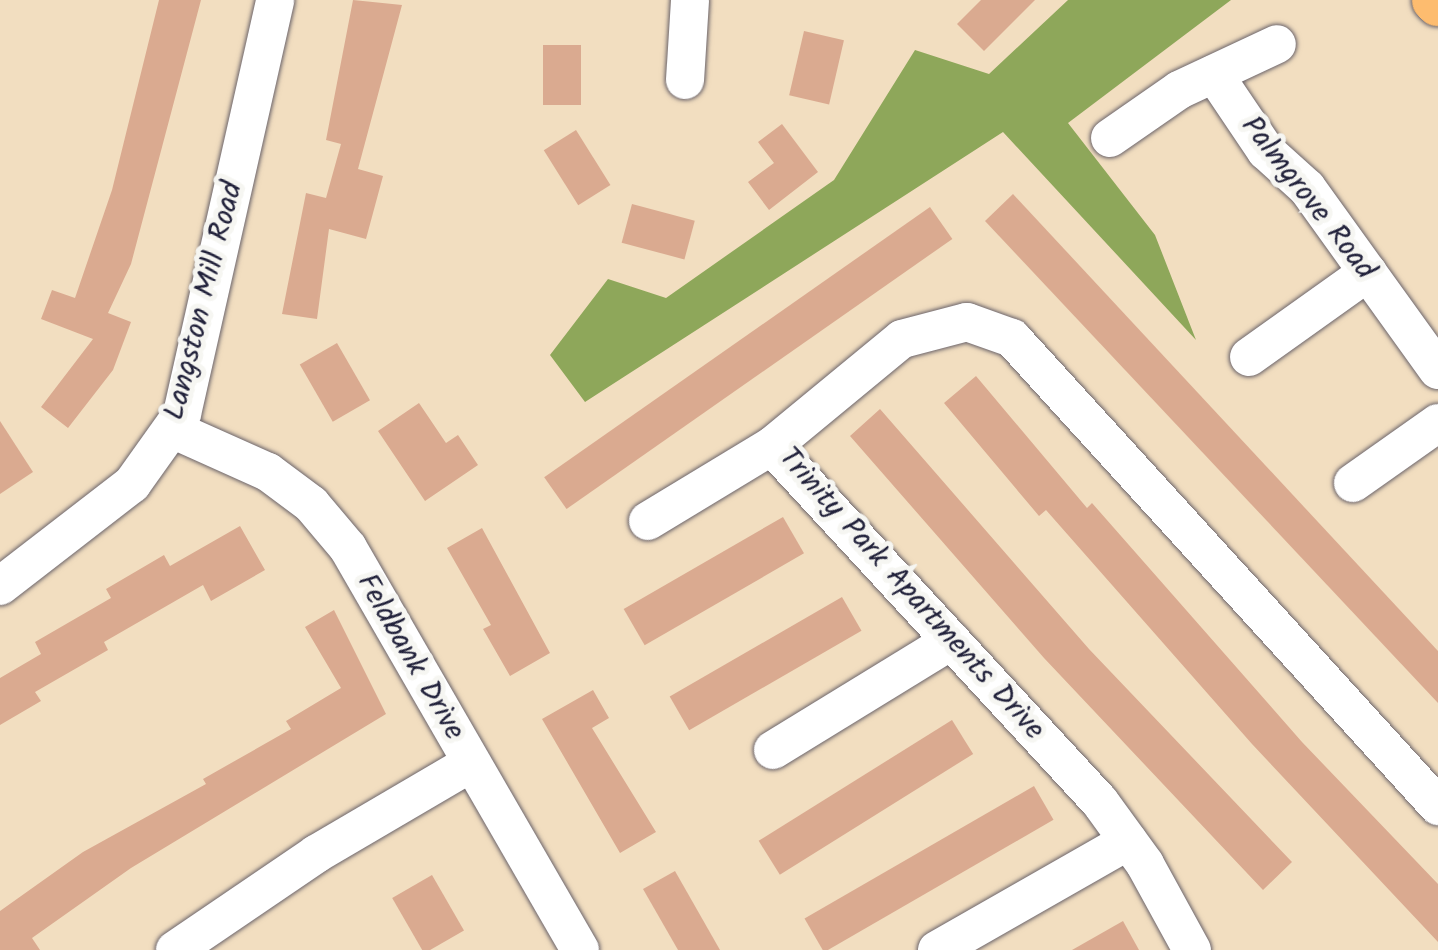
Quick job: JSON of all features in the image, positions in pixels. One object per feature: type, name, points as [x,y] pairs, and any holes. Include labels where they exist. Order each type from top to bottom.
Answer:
[{"type":"street","name":"Langston Mill Road","points":[[0,586],[104,511],[174,430],[275,0]]},
{"type":"street","points":[[686,80],[690,0]]},
{"type":"street","points":[[1110,138],[1214,74],[1277,44]]},
{"type":"street","name":"Palmgrove Road","points":[[1214,74],[1266,151],[1307,188],[1438,370]]},
{"type":"street","points":[[1248,357],[1368,272]]},
{"type":"street","name":"Trinity Park Apartments Drive","points":[[1192,950],[1128,841],[772,446],[902,339],[966,322],[1012,338],[1438,806]]},
{"type":"street","points":[[1353,483],[1438,423]]},
{"type":"street","name":"Feldbank Drive","points":[[174,430],[268,472],[311,504],[348,548],[580,950]]},
{"type":"street","points":[[648,520],[772,446]]},
{"type":"street","points":[[773,750],[951,641]]},
{"type":"street","points":[[175,950],[316,854],[471,763]]},
{"type":"street","points":[[937,950],[1128,841]]},
{"type":"green space","points":[[1068,0],[1231,0],[1068,123],[1155,235],[1196,340],[1003,132],[585,402],[550,355],[608,279],[666,298],[834,180],[915,50],[989,74]]},
{"type":"building","points":[[159,0],[201,0],[131,264],[108,313],[131,322],[113,370],[68,428],[41,407],[93,339],[41,319],[52,290],[75,298],[112,190]]},
{"type":"building","points":[[353,0],[402,5],[358,169],[383,176],[366,239],[329,229],[317,319],[282,314],[306,193],[326,198],[341,144],[326,140]]},
{"type":"building","points":[[981,0],[1035,0],[984,51],[957,24]]},
{"type":"building","points":[[804,31],[844,40],[829,105],[789,95]]},
{"type":"building","points":[[543,45],[581,45],[581,105],[543,105]]},
{"type":"building","points":[[782,124],[818,172],[769,210],[748,182],[774,163],[758,142]]},
{"type":"building","points":[[576,130],[610,185],[578,205],[544,150]]},
{"type":"building","points":[[1013,194],[1438,651],[1438,703],[985,221]]},
{"type":"building","points":[[632,204],[695,221],[684,259],[622,243]]},
{"type":"building","points":[[930,207],[952,239],[567,509],[544,477]]},
{"type":"building","points":[[337,343],[370,400],[333,422],[300,364]]},
{"type":"building","points":[[976,376],[1087,508],[1092,503],[1302,742],[1438,884],[1438,942],[1252,744],[1046,510],[1039,516],[944,403]]},
{"type":"building","points":[[419,403],[446,443],[458,435],[478,465],[425,501],[378,431]]},
{"type":"building","points":[[880,409],[1089,649],[1292,862],[1263,890],[1044,658],[850,436]]},
{"type":"building","points":[[0,421],[33,472],[0,494]]},
{"type":"building","points":[[783,517],[804,553],[645,645],[624,609]]},
{"type":"building","points":[[240,526],[265,570],[211,601],[203,585],[104,642],[108,650],[35,692],[41,701],[0,725],[0,678],[41,654],[35,642],[111,598],[106,589],[164,555],[170,566]]},
{"type":"building","points":[[482,528],[550,653],[510,676],[483,629],[491,625],[447,548]]},
{"type":"building","points":[[842,597],[862,631],[689,730],[670,697]]},
{"type":"building","points":[[334,610],[386,714],[131,868],[32,938],[40,950],[0,950],[0,911],[83,852],[206,784],[203,779],[291,729],[286,721],[341,688],[305,627]]},
{"type":"building","points":[[593,690],[609,718],[592,728],[656,832],[620,853],[542,719]]},
{"type":"building","points":[[952,720],[973,754],[780,875],[759,841]]},
{"type":"building","points":[[1034,786],[1054,820],[828,950],[823,950],[805,919]]},
{"type":"building","points":[[675,871],[720,950],[678,950],[643,889]]},
{"type":"building","points":[[432,875],[464,930],[430,950],[422,950],[392,898]]},
{"type":"building","points":[[1123,921],[1139,950],[1072,950]]}]
